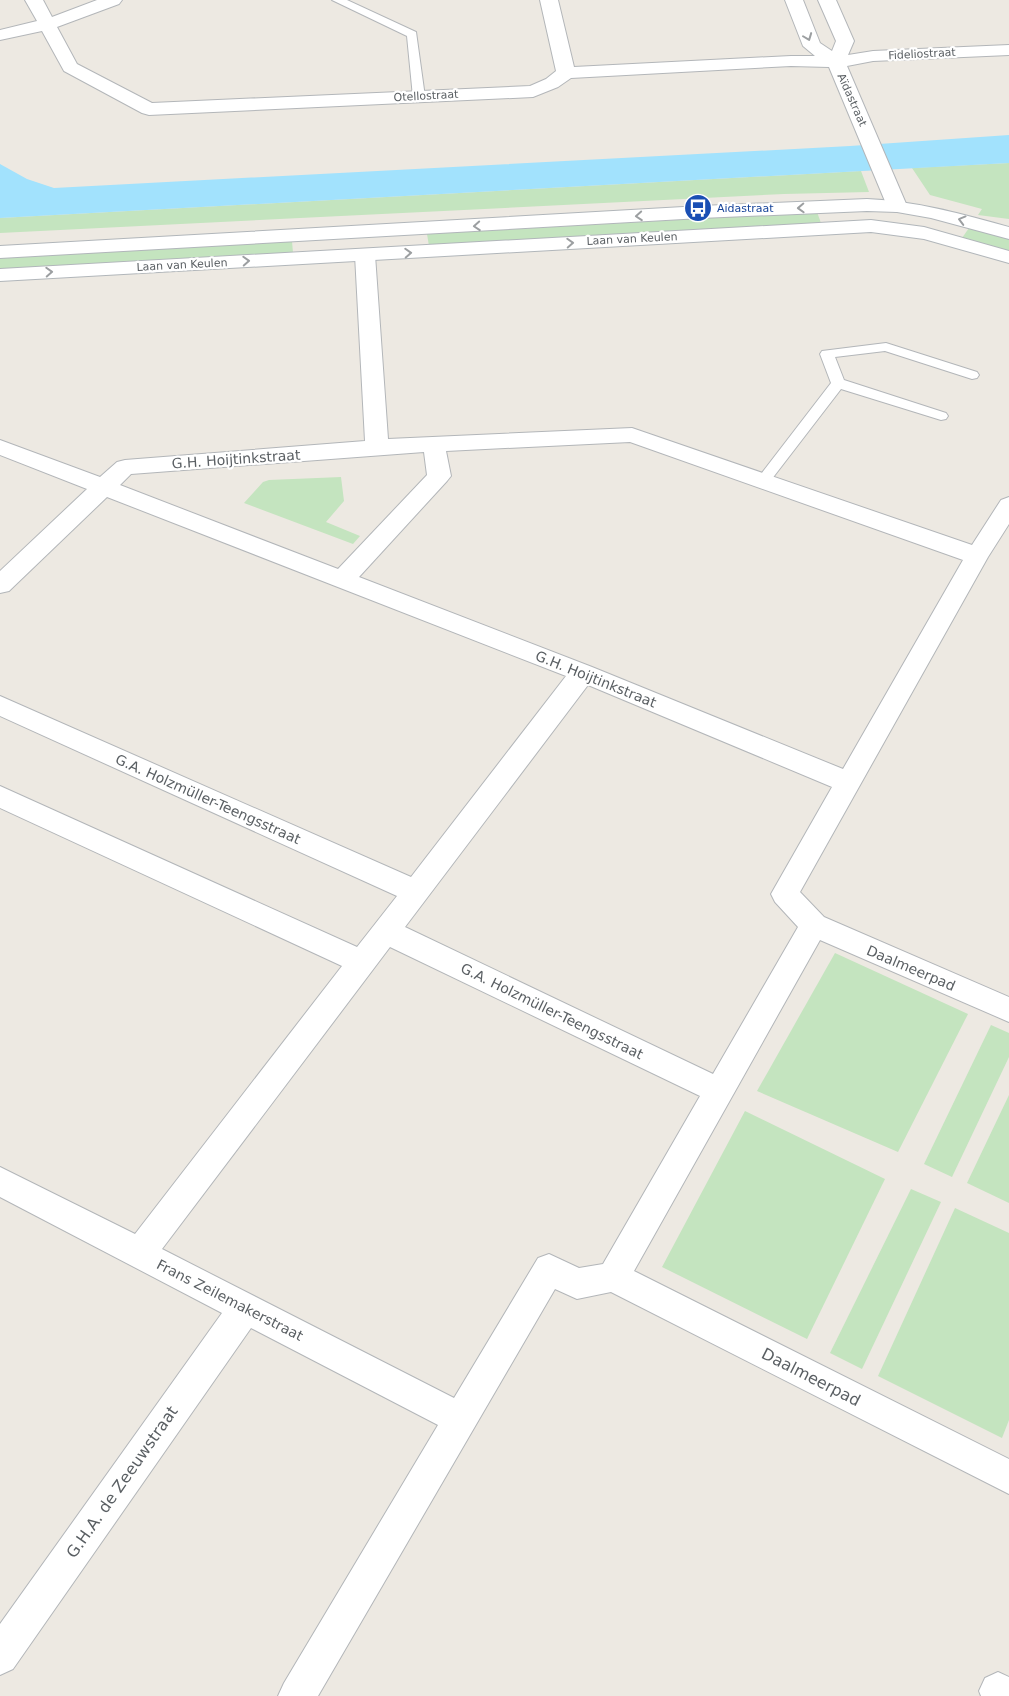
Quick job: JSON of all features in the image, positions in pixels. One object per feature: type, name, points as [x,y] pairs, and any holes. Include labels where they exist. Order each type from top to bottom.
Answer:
[{"type":"street","name":"Otellostraat","points":[[34,0],[49,24],[70,67],[149,109],[532,91],[552,83],[566,73],[791,61],[836,62]]},
{"type":"street","points":[[0,35],[49,24],[113,0]]},
{"type":"street","points":[[549,0],[566,73]]},
{"type":"street","name":"Aïdastraat","points":[[794,0],[812,46],[836,62],[898,206]]},
{"type":"street","name":"Aïdastraat","points":[[827,0],[845,41],[836,62]]},
{"type":"street","name":"Fideliostraat","points":[[836,62],[873,56],[1009,50]]},
{"type":"street","name":"Laan van Keulen","points":[[0,252],[364,233],[701,212],[868,205],[898,206],[933,212],[1009,233]]},
{"type":"street","points":[[898,206],[899,228]]},
{"type":"street","name":"Laan van Keulen","points":[[0,276],[871,226],[899,228],[926,233],[1009,257]]},
{"type":"street","points":[[364,233],[378,448]]},
{"type":"street","name":"G.H. Hoijtinkstraat","points":[[103,488],[125,467],[378,448],[632,435],[977,556]]},
{"type":"street","points":[[342,580],[438,476],[434,445]]},
{"type":"street","name":"G.H. Hoijtinkstraat","points":[[0,447],[583,673],[848,782]]},
{"type":"street","points":[[0,585],[103,488]]},
{"type":"street","points":[[848,782],[977,556],[1009,505]]},
{"type":"street","points":[[139,1254],[583,673]]},
{"type":"street","name":"G.A. Holzmüller-Teengsstraat","points":[[0,705],[416,892]]},
{"type":"street","name":"Daalmeerpad","points":[[848,782],[785,894],[814,926],[1009,1010]]},
{"type":"street","points":[[0,796],[362,962]]},
{"type":"street","points":[[297,1696],[549,1270],[577,1284],[614,1277],[814,926]]},
{"type":"street","name":"G.A. Holzmüller-Teengsstraat","points":[[386,931],[719,1091]]},
{"type":"street","name":"Frans Zeilemakerstraat","points":[[0,1181],[460,1419]]},
{"type":"street","name":"Daalmeerpad","points":[[614,1277],[1009,1477]]},
{"type":"street","name":"G.H.A. de Zeeuwstraat","points":[[0,1656],[245,1308]]},
{"type":"lane","points":[[338,0],[412,34],[419,97]]},
{"type":"lane","points":[[838,383],[827,354],[886,347],[972,375]]},
{"type":"lane","points":[[838,383],[941,416]]},
{"type":"lane","points":[[763,481],[838,383]]},
{"type":"green space","points":[[1009,163],[1009,219],[978,215],[982,209],[930,195],[912,168]]},
{"type":"green space","points":[[861,171],[869,192],[784,194],[0,233],[0,218]]},
{"type":"green space","points":[[817,212],[821,223],[429,246],[427,234]]},
{"type":"green space","points":[[969,228],[1009,239],[1009,253],[962,238]]},
{"type":"green space","points":[[292,241],[293,253],[0,270],[0,258]]},
{"type":"green space","points":[[341,477],[344,501],[326,522],[360,536],[353,544],[244,503],[263,482],[269,480]]},
{"type":"green space","points":[[835,953],[968,1014],[898,1152],[757,1091]]},
{"type":"green space","points":[[991,1025],[1009,1033],[1009,1057],[952,1177],[924,1164]]},
{"type":"green space","points":[[1009,1095],[1009,1203],[967,1183]]},
{"type":"green space","points":[[745,1111],[885,1179],[807,1339],[662,1267]]},
{"type":"green space","points":[[911,1189],[941,1202],[862,1369],[830,1353]]},
{"type":"green space","points":[[955,1208],[1009,1233],[1009,1420],[1002,1438],[878,1376]]},
{"type":"water","points":[[1009,135],[1009,163],[0,218],[0,164],[27,179],[54,188],[850,146]]},
{"type":"place","name":"Aidastraat","points":[[698,208]]}]
